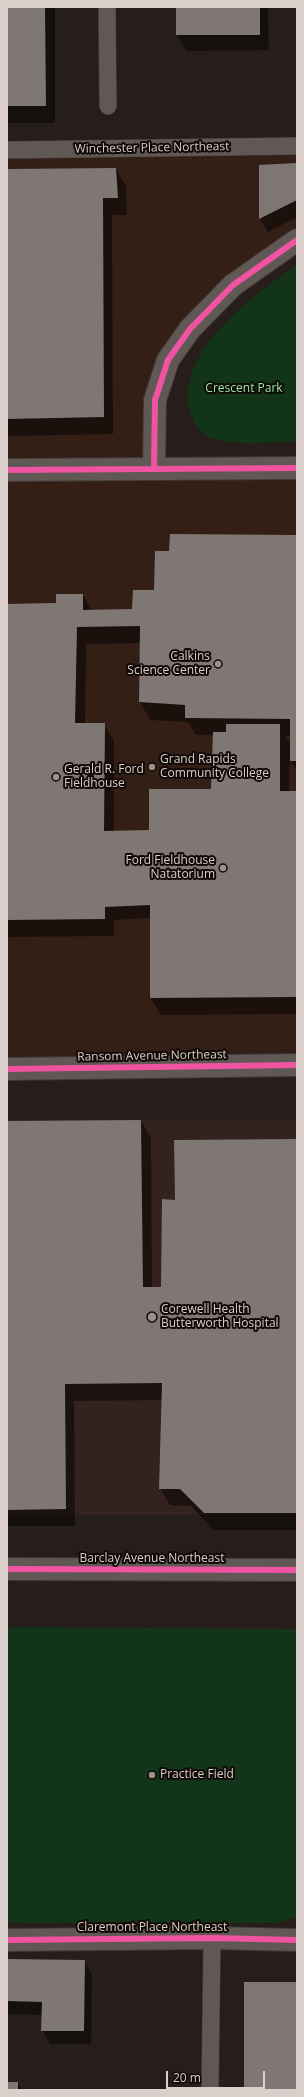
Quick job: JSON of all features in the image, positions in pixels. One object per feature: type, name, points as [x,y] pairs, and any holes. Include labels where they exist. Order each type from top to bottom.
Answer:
[{"type":"street","points":[[154,468],[154,400],[168,360],[190,329],[233,285],[297,240]]},
{"type":"street","points":[[7,470],[297,468]]},
{"type":"street","name":"Ransom Avenue Northeast","points":[[7,1069],[297,1066]]},
{"type":"street","name":"Barclay Avenue Northeast","points":[[7,1569],[297,1570]]},
{"type":"street","name":"Claremont Place Northeast","points":[[7,1940],[212,1938],[297,1940]]},
{"type":"lane","points":[[107,7],[108,106]]},
{"type":"lane","name":"Winchester Place Northeast","points":[[7,150],[297,146]]},
{"type":"lane","points":[[210,2090],[212,1938]]},
{"type":"shaded area","name":"Grand Rapids Community College","points":[[297,146],[297,240],[168,360],[154,468],[297,468],[297,1066],[7,1069],[7,150]]},
{"type":"shaded area","name":"Corewell Health Butterworth Hospital","points":[[7,1120],[297,1120],[297,1515],[7,1515]]},
{"type":"green space","name":"Crescent Park","points":[[297,265],[297,441],[237,443],[214,438],[204,434],[197,427],[190,411],[188,389],[194,368],[206,347],[222,327],[241,308],[261,291]]},
{"type":"green space","name":"Practice Field","points":[[7,1627],[297,1629],[297,1917],[278,1923],[7,1923]]},
{"type":"building","points":[[7,7],[45,7],[46,106],[7,106]]},
{"type":"building","points":[[176,7],[260,7],[260,35],[176,35]]},
{"type":"building","points":[[297,163],[297,200],[259,219],[259,165]]},
{"type":"building","points":[[116,168],[118,198],[103,198],[104,417],[7,419],[7,169]]},
{"type":"building","points":[[170,534],[297,535],[297,761],[290,761],[290,719],[185,718],[185,705],[139,702],[140,626],[77,627],[75,723],[105,723],[104,831],[149,830],[149,789],[211,789],[213,732],[226,732],[226,724],[280,724],[280,791],[297,791],[297,997],[150,998],[150,905],[105,907],[105,919],[7,920],[7,604],[56,603],[56,594],[83,594],[83,610],[132,609],[133,590],[154,590],[155,551],[169,551]]},
{"type":"building","name":"Corewell Health Butterworth Hospital","points":[[141,1120],[143,1287],[161,1287],[162,1199],[175,1200],[174,1140],[297,1139],[297,1513],[204,1513],[180,1489],[159,1489],[162,1383],[65,1384],[66,1509],[7,1510],[7,1121]]},
{"type":"building","points":[[7,1959],[85,1960],[84,2031],[41,2031],[42,2002],[7,2001]]},
{"type":"building","points":[[244,1982],[297,1982],[297,2090],[244,2090]]},
{"type":"building","points":[[7,2082],[18,2082],[18,2090],[7,2090]]},
{"type":"cycle path","points":[[154,468],[155,400],[168,360],[190,329],[233,285],[297,240]]},
{"type":"cycle path","points":[[7,470],[297,468]]},
{"type":"cycle path","points":[[7,1069],[297,1065]]},
{"type":"cycle path","points":[[7,1569],[297,1570]]},
{"type":"cycle path","points":[[7,1940],[212,1938],[297,1940]]},
{"type":"place","name":"Calkins Science Center","points":[[218,664]]},
{"type":"place","name":"Grand Rapids Community College","points":[[152,767]]},
{"type":"place","name":"Gerald R. Ford Fieldhouse","points":[[56,777]]},
{"type":"place","name":"Ford Fieldhouse Natatorium","points":[[223,868]]},
{"type":"place","name":"Corewell Health Butterworth Hospital","points":[[152,1317]]},
{"type":"place","name":"Practice Field","points":[[152,1775]]}]
